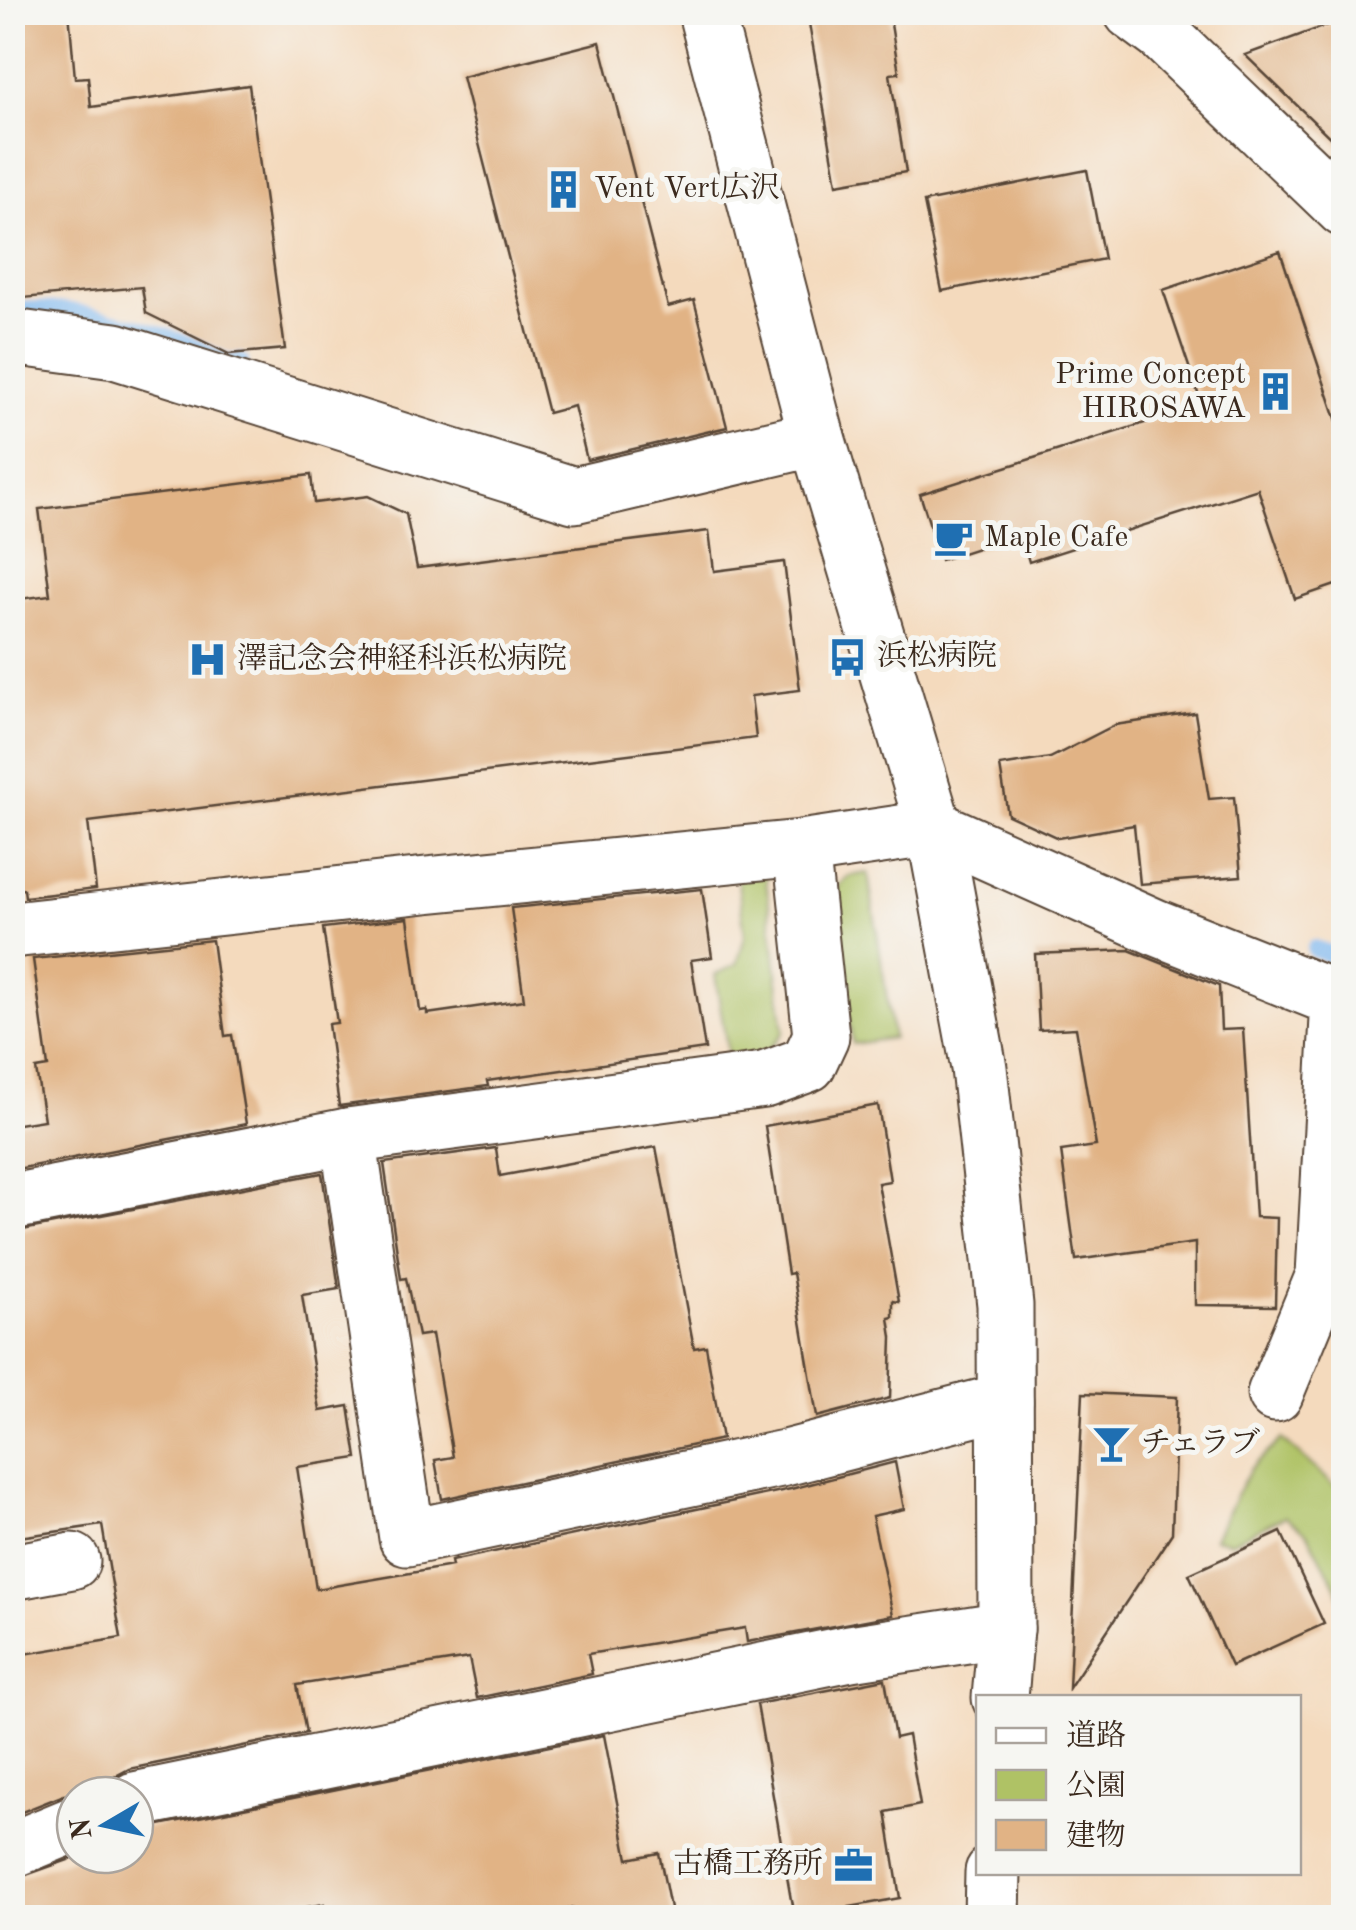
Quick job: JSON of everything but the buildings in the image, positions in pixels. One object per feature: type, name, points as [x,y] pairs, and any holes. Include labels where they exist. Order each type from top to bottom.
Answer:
[{"type":"street","points":[[706,12],[817,438],[934,828],[979,1068],[1004,1306],[1006,1630],[1000,1695]]},
{"type":"street","points":[[1132,12],[1162,35],[1344,209]]},
{"type":"street","points":[[12,337],[115,351],[574,495],[817,438]]},
{"type":"street","points":[[12,930],[801,848],[934,828],[1155,927],[1341,1001],[1324,1275],[1275,1394]]},
{"type":"street","points":[[12,1202],[348,1136],[764,1080],[808,1064],[821,1036],[801,848]]},
{"type":"street","points":[[348,1136],[407,1538],[785,1458],[1005,1401]]},
{"type":"street","points":[[12,1572],[72,1562]]},
{"type":"street","points":[[155,1796],[850,1653],[1006,1630]]},
{"type":"street","points":[[12,1850],[55,1832]]},
{"type":"street","points":[[992,1918],[993,1875]]},
{"type":"green space","points":[[765,870],[784,1032],[762,1057],[729,1060],[715,975],[737,964],[745,936],[737,875]]},
{"type":"green space","points":[[868,873],[893,1038],[853,1044],[829,896],[849,876]]},
{"type":"green space","points":[[1282,1439],[1343,1493],[1343,1611],[1337,1588],[1308,1534],[1285,1516],[1231,1542],[1214,1538],[1250,1469]]},
{"type":"waterway","points":[[12,309],[71,312],[136,327],[240,362]]},
{"type":"waterway","points":[[1315,949],[1344,959]]},
{"type":"place","name":"Vent Vert広沢","points":[[564,189]]},
{"type":"place","name":"Prime Concept HIROSAWA","points":[[1276,392]]},
{"type":"place","name":"Maple Cafe","points":[[954,538]]},
{"type":"place","name":"浜松病院","points":[[847,657]]},
{"type":"place","name":"澤記念会神経科浜松病院","points":[[207,660]]},
{"type":"place","name":"チェラブ","points":[[1111,1444]]},
{"type":"place","name":"古橋工務所","points":[[853,1865]]}]
